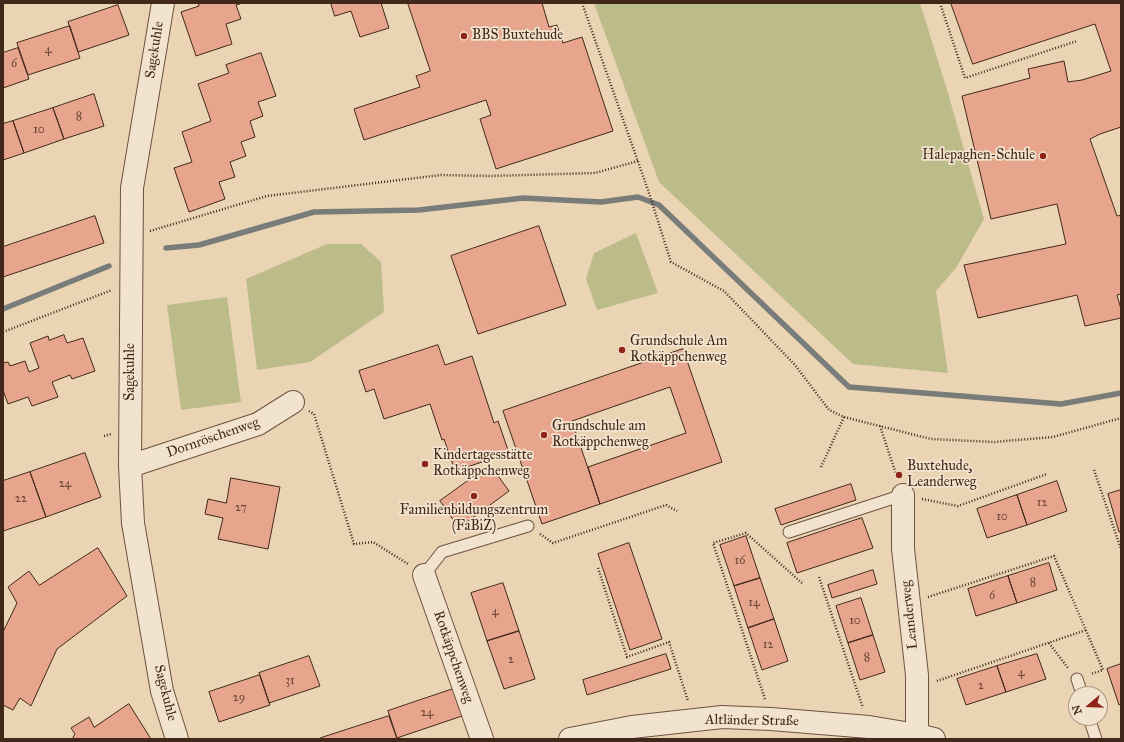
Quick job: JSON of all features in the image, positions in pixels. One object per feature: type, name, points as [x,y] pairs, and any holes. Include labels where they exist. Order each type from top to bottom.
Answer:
[{"type":"street","name":"Sagekuhle","points":[[163,3],[132,188],[130,466],[134,531],[162,691],[177,739]]},
{"type":"street","name":"Dornröschenweg","points":[[130,466],[258,424],[293,402]]},
{"type":"street","name":"Leanderweg","points":[[903,495],[903,549],[917,676],[926,737]]},
{"type":"street","name":"Rotkäppchenweg","points":[[424,575],[482,739]]},
{"type":"street","name":"Altländer Straße","points":[[570,739],[632,727],[722,718],[771,719],[869,727],[926,737]]},
{"type":"lane","points":[[789,532],[903,495]]},
{"type":"lane","points":[[424,575],[442,552],[528,526]]},
{"type":"lane","points":[[1077,679],[1079,686]]},
{"type":"lane","points":[[1092,726],[1096,739]]},
{"type":"path","points":[[582,3],[648,190],[671,262],[724,291],[795,365],[829,410],[844,417],[931,439],[994,442],[1053,437],[1121,418]]},
{"type":"path","points":[[940,3],[965,78],[1077,41]]},
{"type":"path","points":[[132,234],[152,231],[267,196],[441,175],[489,176],[595,173],[638,161]]},
{"type":"path","points":[[3,332],[114,289],[132,284]]},
{"type":"path","points":[[293,402],[314,414],[354,544],[373,542],[424,575]]},
{"type":"path","points":[[821,467],[844,417]]},
{"type":"path","points":[[880,426],[903,495],[958,506],[1047,474]]},
{"type":"path","points":[[1094,470],[1121,549]]},
{"type":"path","points":[[528,526],[553,543],[666,505],[677,511]]},
{"type":"path","points":[[771,719],[713,544],[746,533],[802,583]]},
{"type":"path","points":[[909,603],[1054,556],[1103,670],[1077,679],[1049,643]]},
{"type":"path","points":[[598,568],[627,656],[669,642],[694,721]]},
{"type":"path","points":[[819,577],[869,727]]},
{"type":"path","points":[[917,676],[932,683],[1086,630]]},
{"type":"green space","points":[[594,3],[920,3],[948,93],[984,219],[956,268],[936,291],[948,373],[853,364],[659,182]]},
{"type":"green space","points":[[636,233],[658,293],[597,310],[586,279],[594,253]]},
{"type":"green space","points":[[327,244],[361,244],[381,262],[384,312],[310,362],[257,370],[246,279]]},
{"type":"green space","points":[[227,297],[241,402],[181,410],[167,305]]},
{"type":"building","points":[[198,3],[243,3],[236,5],[241,19],[226,24],[232,44],[196,56],[181,12],[199,6]]},
{"type":"building","points":[[331,3],[381,3],[389,28],[360,37],[351,11],[335,16]]},
{"type":"building","points":[[408,3],[542,3],[549,27],[557,25],[563,43],[582,37],[613,131],[496,169],[480,119],[491,115],[486,100],[364,140],[354,109],[420,87],[416,76],[430,71]]},
{"type":"building","points":[[951,3],[1121,3],[1121,127],[1090,139],[1117,216],[1121,215],[1121,294],[1117,295],[1121,309],[1121,318],[1085,326],[1077,295],[978,318],[964,265],[1066,244],[1057,204],[991,219],[962,96],[1030,78],[1028,69],[1064,61],[1068,82],[1082,80],[1111,71],[1095,24],[973,64]]},
{"type":"building","points":[[118,5],[129,35],[78,52],[68,22]]},
{"type":"building","points":[[70,26],[80,58],[28,75],[17,43]]},
{"type":"building","points":[[18,48],[29,79],[3,88],[3,53]]},
{"type":"building","points":[[261,53],[276,96],[258,102],[263,116],[250,121],[255,137],[241,142],[246,156],[230,162],[235,177],[219,182],[225,199],[189,212],[174,168],[192,162],[182,132],[211,121],[198,84],[229,73],[226,65]]},
{"type":"building","points":[[94,94],[104,126],[64,139],[53,108]]},
{"type":"building","points":[[53,108],[64,139],[24,153],[13,121]]},
{"type":"building","points":[[13,121],[24,153],[3,160],[3,124]]},
{"type":"building","points":[[95,216],[104,243],[3,277],[3,247]]},
{"type":"building","points":[[539,226],[566,305],[478,334],[451,256]]},
{"type":"building","points":[[64,335],[67,343],[83,338],[95,371],[72,379],[70,375],[52,382],[58,397],[32,406],[28,397],[8,404],[3,390],[3,363],[8,362],[10,366],[25,361],[29,372],[39,368],[30,343],[48,336],[49,340]]},
{"type":"building","points":[[438,345],[445,365],[472,356],[494,423],[498,421],[509,453],[455,471],[444,439],[442,440],[430,404],[384,419],[374,389],[366,392],[359,371]]},
{"type":"building","name":"Grundschule am Rotkäppchenweg","points":[[683,349],[722,462],[542,524],[503,411]],"holes":[[[670,387],[686,433],[588,467],[600,504],[572,421]]]},
{"type":"building","points":[[85,453],[101,497],[46,517],[30,472]]},
{"type":"building","name":"Familienbildungszentrum (FaBiZ)","points":[[490,465],[509,491],[459,528],[440,501]]},
{"type":"building","points":[[30,472],[46,517],[3,531],[3,481]]},
{"type":"building","points":[[231,478],[280,487],[268,549],[218,539],[223,518],[205,514],[208,499],[226,503]]},
{"type":"building","points":[[1057,481],[1067,511],[1027,525],[1017,495]]},
{"type":"building","points":[[851,484],[856,500],[781,525],[775,509]]},
{"type":"building","points":[[1121,490],[1121,532],[1119,532],[1108,494]]},
{"type":"building","points":[[1017,495],[1027,525],[987,538],[977,509]]},
{"type":"building","points":[[862,518],[873,548],[797,573],[787,543]]},
{"type":"building","points":[[746,536],[760,578],[734,586],[720,545]]},
{"type":"building","points":[[629,543],[662,639],[630,650],[598,554]]},
{"type":"building","points":[[98,548],[127,596],[57,649],[31,706],[20,698],[13,710],[3,705],[3,632],[17,603],[8,587],[29,571],[39,585]]},
{"type":"building","points":[[1049,563],[1057,590],[1017,603],[1008,576]]},
{"type":"building","points":[[873,570],[877,584],[832,598],[828,585]]},
{"type":"building","points":[[1008,576],[1017,603],[976,616],[968,589]]},
{"type":"building","points":[[760,578],[774,619],[748,628],[734,586]]},
{"type":"building","points":[[503,583],[519,631],[487,641],[471,593]]},
{"type":"building","points":[[861,598],[873,635],[848,643],[836,606]]},
{"type":"building","points":[[774,619],[788,661],[762,670],[748,628]]},
{"type":"building","points":[[519,631],[535,679],[504,689],[487,641]]},
{"type":"building","points":[[873,635],[885,672],[860,680],[848,643]]},
{"type":"building","points":[[666,654],[671,669],[587,695],[583,680]]},
{"type":"building","points":[[1037,654],[1046,679],[1006,692],[997,666]]},
{"type":"building","points":[[309,656],[320,686],[269,703],[259,673]]},
{"type":"building","points":[[1121,664],[1121,704],[1119,705],[1107,669]]},
{"type":"building","points":[[997,666],[1006,692],[966,705],[957,679]]},
{"type":"building","points":[[260,675],[270,705],[219,722],[209,692]]},
{"type":"building","points":[[456,688],[465,715],[397,738],[388,711]]},
{"type":"building","points":[[129,704],[151,739],[72,739],[75,734],[71,728],[89,717],[94,727]]},
{"type":"building","points":[[389,716],[397,739],[321,738]]},
{"type":"waterway","points":[[166,248],[199,245],[314,212],[419,210],[523,198],[601,202],[638,197],[659,205],[849,387],[1061,404],[1121,393]]},
{"type":"waterway","points":[[3,309],[109,266]]},
{"type":"place","name":"BBS Buxtehude","points":[[464,36]]},
{"type":"place","name":"Halepaghen-Schule","points":[[1043,156]]},
{"type":"place","name":"Grundschule Am Rotkäppchenweg","points":[[622,350]]},
{"type":"place","name":"Grundschule am Rotkäppchenweg","points":[[544,435]]},
{"type":"place","name":"Kindertagesstätte Rotkäppchenweg","points":[[425,464]]},
{"type":"place","name":"Buxtehude, Leanderweg","points":[[899,475]]},
{"type":"place","name":"Familienbildungszentrum (FaBiZ)","points":[[474,496]]}]
